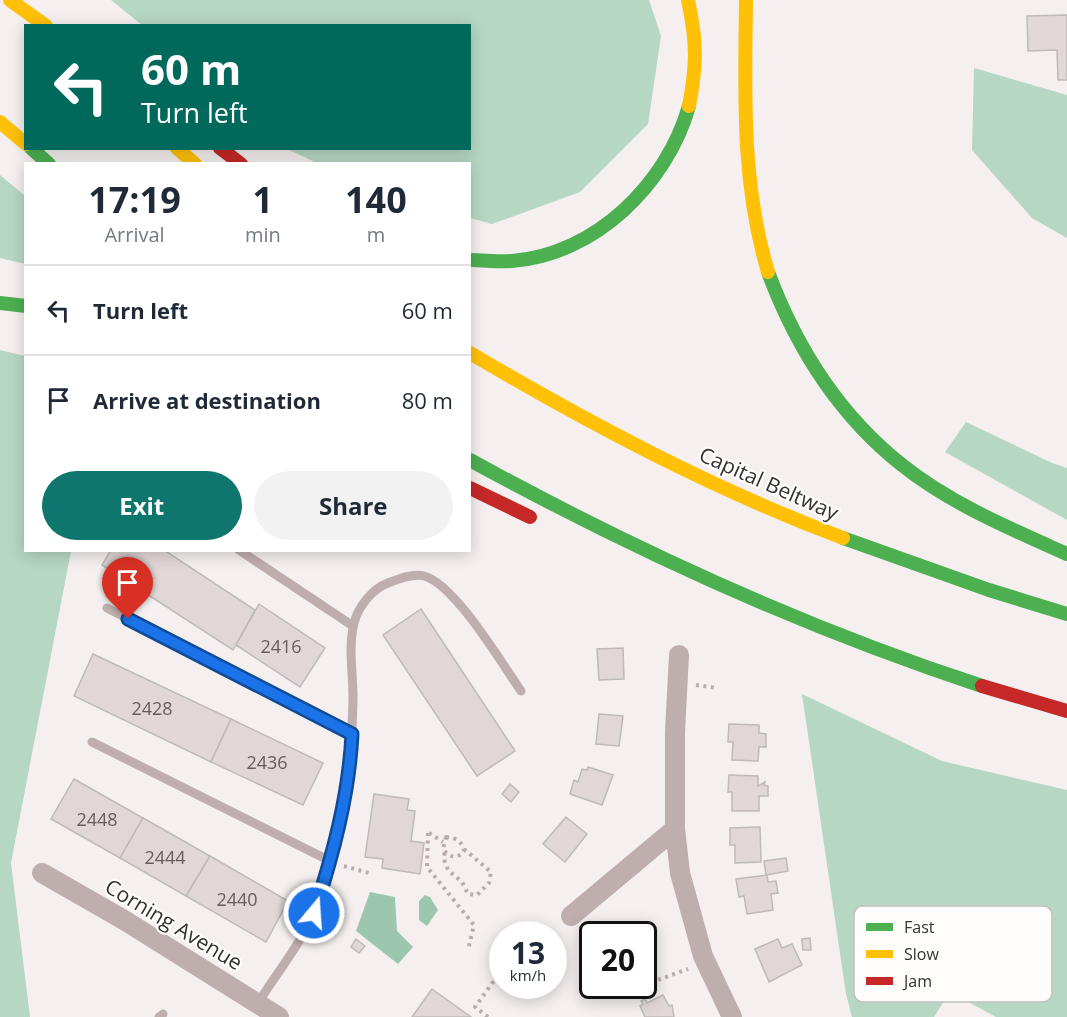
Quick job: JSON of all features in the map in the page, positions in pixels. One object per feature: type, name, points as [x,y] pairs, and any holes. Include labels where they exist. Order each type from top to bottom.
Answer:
[{"type":"highway","points":[[2,0],[29,24]]},
{"type":"highway","points":[[10,0],[43,24]]},
{"type":"highway","points":[[471,260],[519,260],[558,251],[593,235],[623,213],[653,182],[675,146],[688,108],[696,68],[695,29],[688,0]]},
{"type":"highway","points":[[746,0],[747,156],[754,219],[770,279],[788,321],[813,365],[872,439],[902,465],[934,488],[987,517],[1067,554]]},
{"type":"highway","points":[[0,122],[24,142]]},
{"type":"highway","points":[[33,150],[47,162]]},
{"type":"highway","points":[[179,150],[193,162]]},
{"type":"highway","points":[[223,150],[238,162]]},
{"type":"highway","points":[[0,303],[24,306]]},
{"type":"highway","name":"Capital Beltway","points":[[471,354],[579,415],[761,503],[837,536],[942,575],[1067,614]]},
{"type":"highway","points":[[471,461],[603,532],[688,572],[796,619],[905,660]]},
{"type":"highway","points":[[471,488],[540,522]]},
{"type":"highway","points":[[715,598],[791,627],[1067,711]]},
{"type":"street","points":[[679,655],[675,732],[675,829],[680,873],[703,956],[732,1017]]},
{"type":"street","points":[[571,916],[675,829]]},
{"type":"street","name":"Corning Avenue","points":[[42,873],[124,920],[279,1017]]},
{"type":"lane","points":[[242,552],[353,626]]},
{"type":"lane","points":[[258,1003],[314,913],[330,861],[351,757],[353,696],[350,658],[357,611],[383,585],[412,576],[425,576],[447,592],[469,616],[520,691]]},
{"type":"lane","points":[[107,608],[352,734]]},
{"type":"lane","points":[[92,742],[330,861]]},
{"type":"path","points":[[443,843],[428,833],[427,867],[474,925],[468,950]]},
{"type":"path","points":[[446,837],[452,837],[464,849],[491,872],[489,884],[477,895],[468,894],[462,882],[448,870],[443,857],[445,853],[443,843],[446,837]]},
{"type":"path","points":[[445,853],[454,857],[461,855],[464,849]]},
{"type":"path","points":[[330,861],[369,873]]},
{"type":"path","points":[[657,980],[688,969]]},
{"type":"path","points":[[488,1017],[475,1007],[489,988]]},
{"type":"shaded area","points":[[111,0],[649,0],[661,36],[648,124],[580,192],[492,224],[471,218],[471,162],[315,162],[289,150],[471,150],[471,24],[141,24]]},
{"type":"shaded area","points":[[974,68],[1067,95],[1067,238],[1032,218],[972,150]]},
{"type":"shaded area","points":[[0,175],[24,195],[24,264],[0,258]]},
{"type":"shaded area","points":[[0,350],[24,356],[24,552],[71,552],[11,863],[30,1017],[0,1017]]},
{"type":"shaded area","points":[[966,422],[1067,468],[1067,520],[945,452]]},
{"type":"shaded area","points":[[802,694],[942,761],[1067,790],[1067,1017],[996,1017],[968,1002],[1052,1002],[1052,906],[854,906],[854,1002],[944,1002],[934,1017],[852,1017],[846,994]]},
{"type":"shaded area","points":[[370,892],[395,897],[397,931],[413,947],[398,964],[356,931]]},
{"type":"shaded area","points":[[425,895],[430,897],[438,910],[427,926],[419,920],[419,901]]},
{"type":"building","points":[[1067,15],[1067,80],[1058,80],[1057,50],[1028,51],[1027,16]]},
{"type":"building","points":[[110,552],[167,552],[255,610],[233,650],[102,565]]},
{"type":"building","points":[[259,604],[325,648],[300,687],[236,645]]},
{"type":"building","points":[[421,609],[515,751],[477,776],[383,635]]},
{"type":"building","points":[[623,648],[624,679],[599,680],[597,649]]},
{"type":"building","points":[[93,654],[231,719],[211,762],[74,696]]},
{"type":"building","points":[[599,714],[623,716],[619,746],[596,744]]},
{"type":"building","points":[[231,719],[323,763],[303,805],[211,762]]},
{"type":"building","points":[[729,724],[759,725],[759,733],[766,734],[766,747],[759,747],[758,761],[732,760],[733,742],[728,742]]},
{"type":"building","points":[[588,767],[613,775],[602,805],[570,794],[574,780],[578,782],[582,769],[587,770]]},
{"type":"building","points":[[729,775],[758,776],[758,786],[765,782],[764,785],[768,786],[768,796],[759,796],[759,811],[732,811],[732,792],[728,792]]},
{"type":"building","points":[[74,779],[143,818],[120,858],[51,819]]},
{"type":"building","points":[[510,784],[519,792],[511,802],[502,794]]},
{"type":"building","points":[[374,794],[409,799],[407,810],[415,811],[411,841],[424,843],[420,874],[382,868],[383,859],[365,857]]},
{"type":"building","points":[[566,817],[587,834],[565,862],[543,844]]},
{"type":"building","points":[[143,818],[210,856],[186,896],[120,858]]},
{"type":"building","points":[[760,827],[761,862],[735,863],[735,845],[730,845],[730,828]]},
{"type":"building","points":[[210,856],[288,901],[266,942],[186,896]]},
{"type":"building","points":[[786,858],[788,871],[766,875],[764,861]]},
{"type":"building","points":[[767,875],[768,882],[776,881],[778,893],[771,894],[773,910],[747,914],[744,896],[739,897],[736,879]]},
{"type":"building","points":[[810,938],[811,950],[803,950],[802,939]]},
{"type":"building","points":[[356,939],[365,946],[359,953],[351,947]]},
{"type":"building","points":[[778,939],[782,948],[792,944],[802,965],[769,982],[755,949]]},
{"type":"building","points":[[432,989],[471,1017],[412,1017]]},
{"type":"building","points":[[663,995],[669,1006],[672,1005],[674,1017],[645,1017],[640,1006],[643,1004],[641,1001],[645,999],[647,1003]]},
{"type":"traffic: fast","points":[[471,260],[512,261],[543,256],[572,245],[599,230],[645,188],[664,162],[689,106]]},
{"type":"traffic: fast","points":[[33,150],[47,162]]},
{"type":"traffic: fast","points":[[768,272],[792,327],[822,378],[859,425],[880,446],[921,479],[961,504],[1067,554]]},
{"type":"traffic: fast","points":[[0,303],[24,306]]},
{"type":"traffic: fast","points":[[471,461],[657,556],[721,585],[849,639],[982,686]]},
{"type":"traffic: fast","points":[[843,538],[989,590],[1067,614]]},
{"type":"traffic: slow","points":[[10,0],[43,24]]},
{"type":"traffic: slow","points":[[688,0],[695,53],[689,106]]},
{"type":"traffic: slow","points":[[746,0],[746,137],[753,204],[768,272]]},
{"type":"traffic: slow","points":[[0,122],[24,142]]},
{"type":"traffic: slow","points":[[179,150],[193,162]]},
{"type":"traffic: slow","points":[[471,354],[606,430],[699,477],[843,538]]},
{"type":"traffic: jam","points":[[223,150],[238,162]]},
{"type":"traffic: jam","points":[[471,488],[530,517]]},
{"type":"traffic: jam","points":[[982,686],[1067,711]]},
{"type":"route","points":[[128,619],[352,734],[351,757],[336,838],[314,913]]}]
